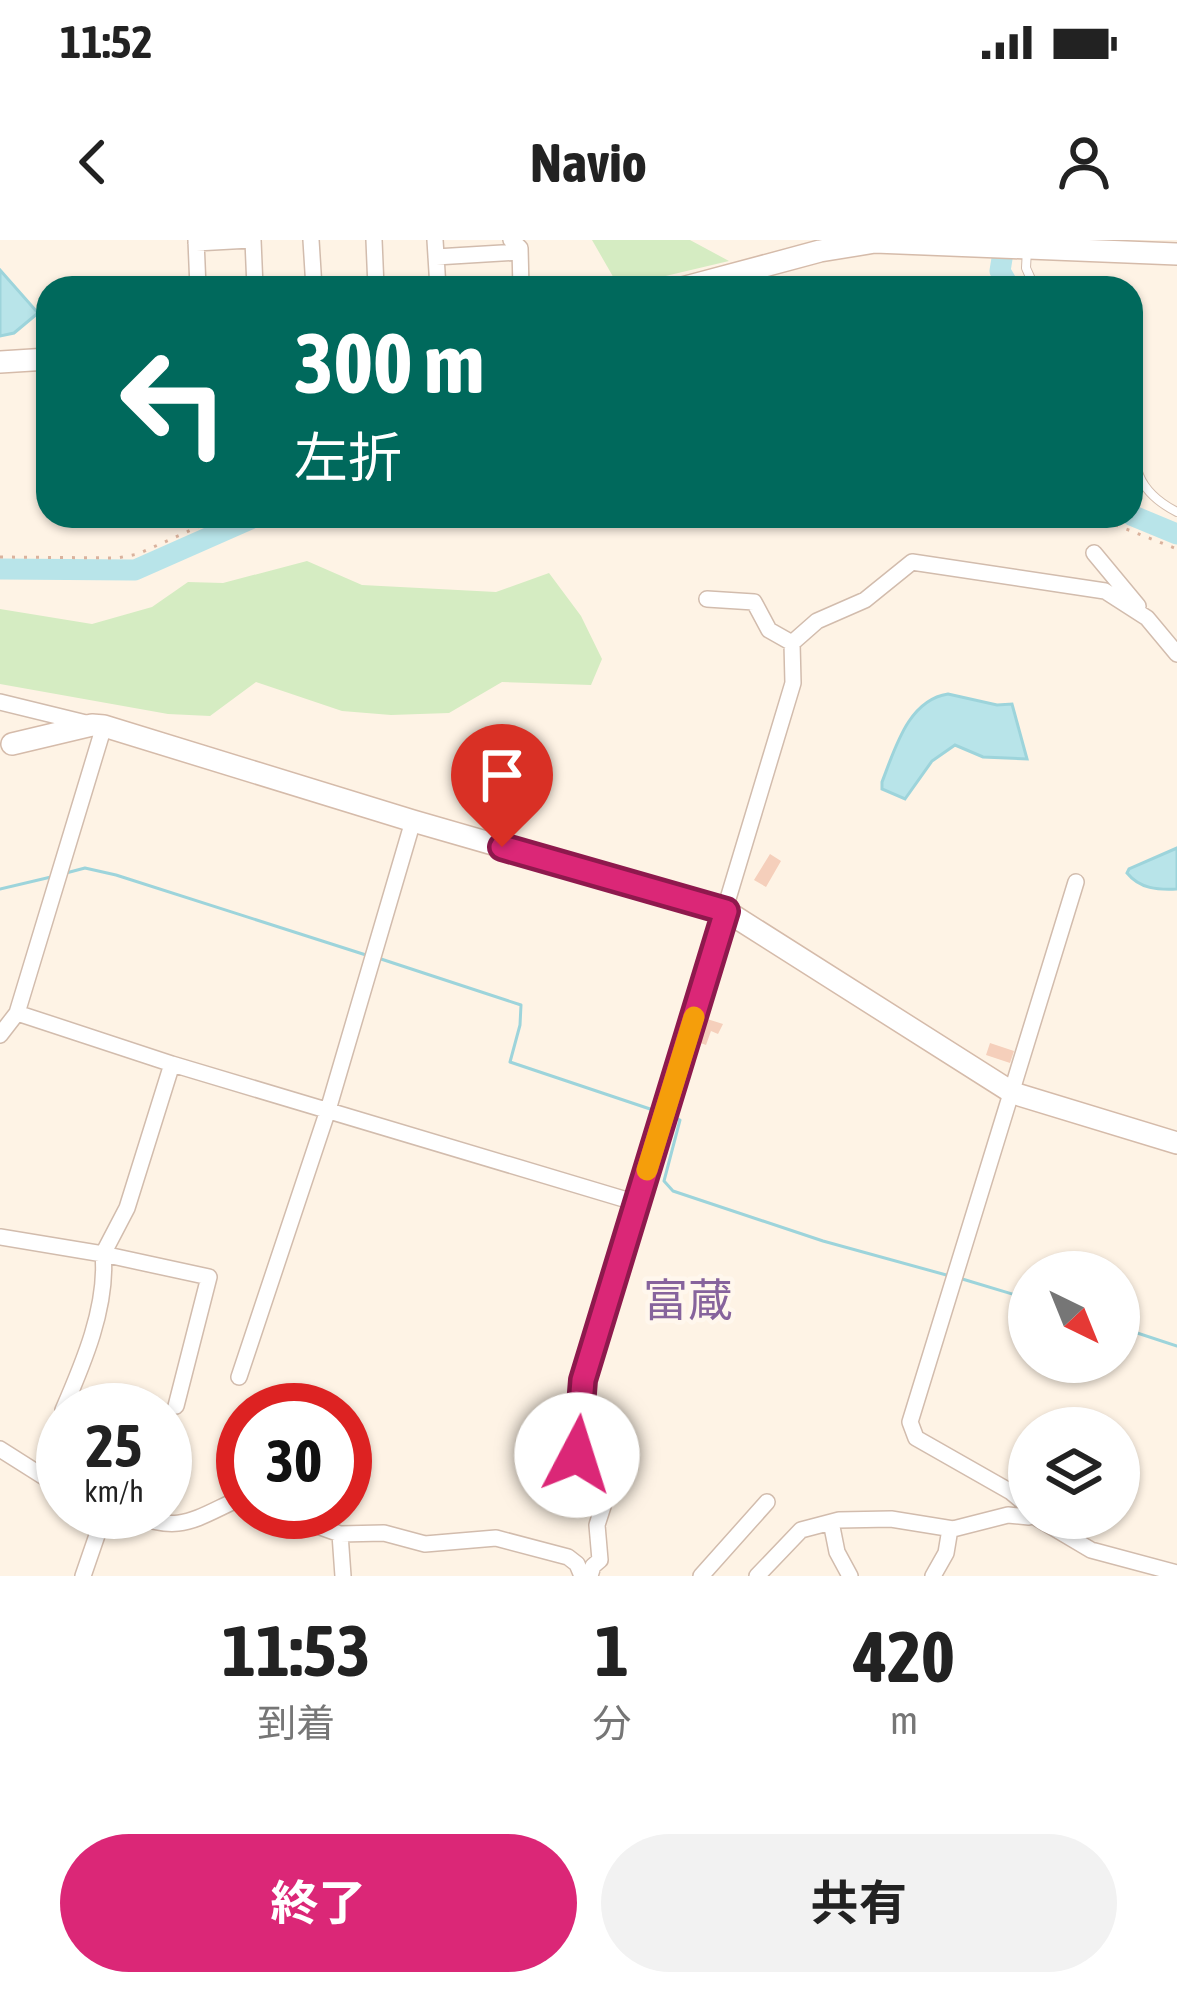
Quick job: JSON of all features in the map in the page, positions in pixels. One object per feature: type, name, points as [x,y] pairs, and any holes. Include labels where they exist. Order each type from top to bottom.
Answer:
[{"type":"street","points":[[198,276],[196,241],[252,240],[255,276]]},
{"type":"street","points":[[310,240],[313,276]]},
{"type":"street","points":[[374,240],[376,276]]},
{"type":"street","points":[[726,276],[820,250],[875,242],[1177,254]]},
{"type":"street","points":[[435,248],[516,246],[520,276]]},
{"type":"street","points":[[0,362],[36,360]]},
{"type":"street","points":[[1094,554],[1177,654]]},
{"type":"street","points":[[372,1533],[425,1544],[496,1538],[568,1557],[586,1576],[600,1560],[597,1525],[606,1497],[577,1455],[583,1380],[793,683],[792,643],[801,630],[865,600],[912,562],[1105,591],[1147,618]]},
{"type":"street","points":[[706,599],[754,602],[769,630],[792,643]]},
{"type":"street","points":[[0,702],[98,725],[726,911],[1013,1093],[1177,1143]]},
{"type":"street","points":[[6,745],[98,725]]},
{"type":"street","points":[[0,1035],[17,1013],[98,725]]},
{"type":"street","points":[[239,1377],[328,1110],[413,821]]},
{"type":"street","points":[[1008,1493],[916,1438],[910,1422],[1076,882]]},
{"type":"street","points":[[17,1013],[637,1203]]},
{"type":"street","points":[[76,1383],[105,1273],[103,1255],[127,1208],[172,1064]]},
{"type":"street","points":[[0,1237],[209,1277],[182,1383]]},
{"type":"street","points":[[0,1449],[36,1471]]},
{"type":"street","points":[[701,1576],[767,1502]]},
{"type":"street","points":[[757,1576],[801,1530],[831,1522],[891,1519],[950,1529],[1008,1515]]},
{"type":"street","points":[[831,1522],[850,1576]]},
{"type":"street","points":[[933,1576],[946,1553],[950,1529]]},
{"type":"street","points":[[82,1576],[95,1539]]},
{"type":"street","points":[[340,1539],[344,1576]]},
{"type":"street","points":[[1073,1539],[1091,1550],[1177,1573]]},
{"type":"lane","points":[[1025,248],[1030,276]]},
{"type":"lane","points":[[1143,480],[1152,495],[1177,512]]},
{"type":"path","points":[[0,557],[117,558],[138,554],[195,528]]},
{"type":"path","points":[[1124,528],[1177,549]]},
{"type":"green space","points":[[592,240],[690,240],[729,261],[666,276],[613,276]]},
{"type":"green space","points":[[307,561],[362,585],[496,592],[549,573],[581,616],[602,659],[591,685],[502,682],[449,713],[342,711],[256,682],[210,716],[168,714],[0,684],[0,609],[92,624],[152,607],[188,582],[223,583]]},
{"type":"water","points":[[0,270],[36,315],[14,333],[0,336]]},
{"type":"water","points":[[948,694],[1012,704],[1027,759],[983,757],[955,745],[932,761],[905,799],[882,789],[898,741],[913,716],[934,698]]},
{"type":"water","points":[[1177,848],[1177,889],[1150,887],[1127,873],[1129,869]]},
{"type":"building","points":[[770,854],[781,861],[766,887],[754,880]]},
{"type":"building","points":[[704,1018],[723,1024],[718,1034],[711,1031],[706,1045],[695,1041]]},
{"type":"building","points":[[990,1043],[1014,1051],[1010,1063],[986,1055]]},
{"type":"waterway","points":[[1003,276],[1005,240]]},
{"type":"waterway","points":[[1143,520],[1177,534]]},
{"type":"waterway","points":[[0,569],[135,570],[230,528]]},
{"type":"waterway","points":[[66,873],[85,868],[116,875],[366,955]]},
{"type":"waterway","points":[[0,889],[51,877]]},
{"type":"waterway","points":[[381,959],[521,1005],[510,1062],[659,1112]]},
{"type":"waterway","points":[[669,1115],[680,1120],[664,1181],[673,1191],[823,1241],[950,1276]]},
{"type":"waterway","points":[[959,1278],[1008,1293]]},
{"type":"waterway","points":[[1140,1334],[1177,1346]]},
{"type":"slow traffic","points":[[647,1170],[694,1017]]},
{"type":"district","name":"富蔵","points":[[688,1300]]},
{"type":"route","points":[[502,847],[726,911],[583,1380],[577,1455]]}]
